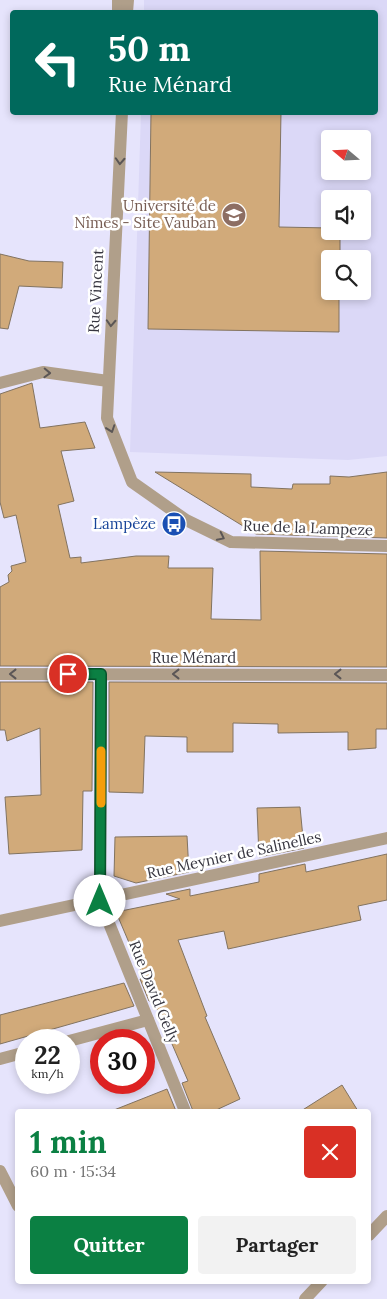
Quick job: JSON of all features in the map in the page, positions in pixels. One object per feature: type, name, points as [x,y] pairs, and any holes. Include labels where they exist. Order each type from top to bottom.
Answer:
[{"type":"street","name":"Rue Vincent","points":[[108,381],[121,115]]},
{"type":"street","points":[[0,383],[43,372],[108,381]]},
{"type":"street","name":"Rue de la Lampeze","points":[[108,381],[107,418],[132,482],[186,520],[230,542],[387,546]]},
{"type":"street","name":"Rue Ménard","points":[[0,674],[387,674]]},
{"type":"street","name":"Rue David Gelly","points":[[101,674],[100,901],[183,1109]]},
{"type":"street","name":"Rue Meynier de Salinelles","points":[[0,921],[387,838]]},
{"type":"street","points":[[80,1038],[148,1020]]},
{"type":"street","points":[[0,1059],[15,1055]]},
{"type":"street","points":[[0,1171],[15,1200]]},
{"type":"street","points":[[371,1232],[387,1216]]},
{"type":"street","points":[[305,1299],[319,1284]]},
{"type":"shaded area","name":"Université de Nîmes - Site Vauban","points":[[144,0],[387,0],[387,456],[348,460],[130,452],[141,115],[378,115],[378,10],[144,10]]},
{"type":"building","points":[[151,115],[281,115],[279,227],[321,228],[321,240],[340,240],[340,250],[321,250],[321,300],[339,300],[339,332],[148,329]]},
{"type":"building","points":[[0,254],[29,261],[63,262],[62,288],[19,286],[8,329],[0,328]]},
{"type":"building","points":[[32,383],[40,428],[85,422],[95,448],[61,451],[74,501],[58,505],[70,558],[81,557],[81,563],[136,556],[169,556],[168,568],[213,568],[211,619],[261,620],[260,551],[387,554],[387,667],[0,666],[0,587],[9,582],[8,575],[12,571],[11,566],[26,562],[16,515],[4,518],[0,502],[0,394]]},
{"type":"building","points":[[155,472],[251,474],[251,487],[292,489],[293,484],[330,484],[330,476],[349,477],[387,472],[387,538],[256,534]]},
{"type":"building","points":[[0,682],[93,682],[92,791],[83,791],[82,850],[9,854],[5,797],[41,795],[40,728],[7,741],[5,730],[0,730]]},
{"type":"building","points":[[109,682],[387,683],[387,729],[376,729],[376,748],[348,750],[348,732],[278,733],[278,724],[233,723],[233,752],[187,752],[187,737],[145,736],[143,793],[109,792]]},
{"type":"building","points":[[300,807],[304,848],[259,857],[257,808]]},
{"type":"building","points":[[187,836],[189,872],[136,883],[114,876],[115,837]]},
{"type":"building","points":[[387,854],[387,900],[358,906],[361,920],[228,949],[224,931],[178,940],[207,1016],[205,1017],[240,1099],[218,1109],[192,1109],[182,1083],[188,1081],[153,1000],[149,1001],[140,979],[144,978],[116,912],[180,899],[166,894],[190,889],[190,896],[259,882],[259,874],[305,864],[306,872]]},
{"type":"building","points":[[124,983],[134,1006],[53,1029],[15,1029],[15,1040],[0,1044],[0,1015]]},
{"type":"building","points":[[342,1085],[357,1109],[304,1109]]},
{"type":"building","points":[[167,1089],[175,1109],[117,1109]]},
{"type":"slow traffic","points":[[101,751],[101,803]]},
{"type":"place","name":"Université de Nîmes - Site Vauban","points":[[234,215]]},
{"type":"place","name":"Lampèze","points":[[174,524]]},
{"type":"route","points":[[68,674],[101,674],[100,901]]}]
